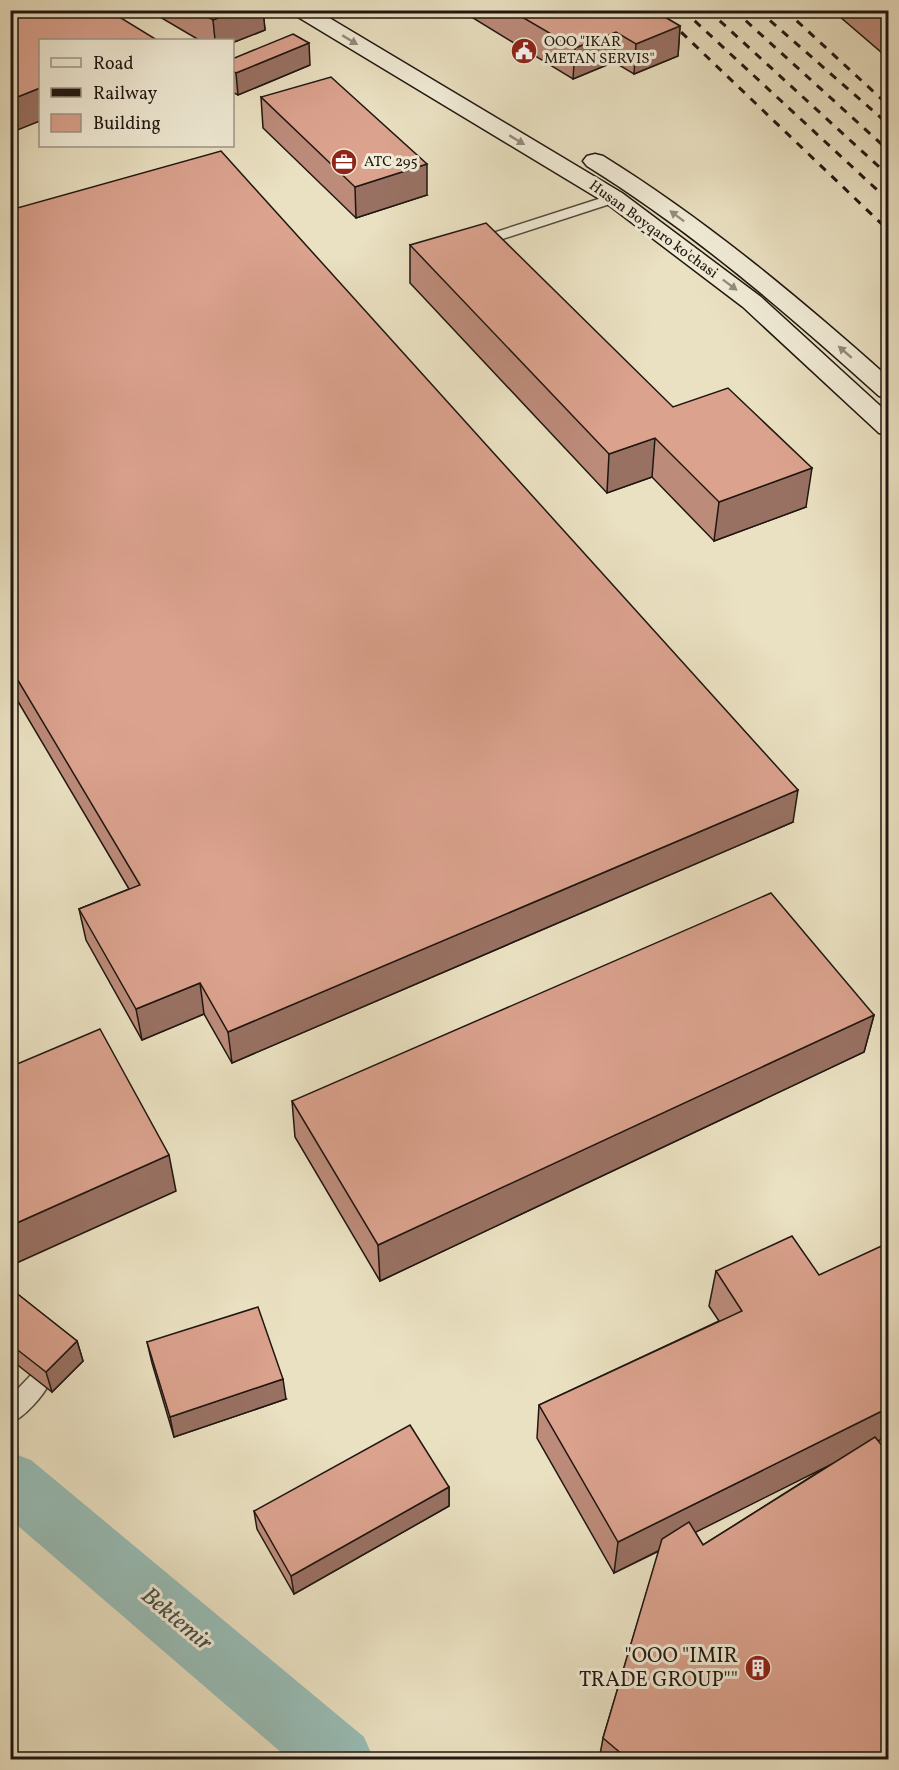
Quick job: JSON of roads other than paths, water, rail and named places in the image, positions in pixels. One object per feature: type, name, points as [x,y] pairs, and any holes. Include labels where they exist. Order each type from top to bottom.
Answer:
[{"type":"main road","name":"Husan Boyqaro ko'chasi","points":[[300,10],[614,198],[752,302],[888,427]]},
{"type":"main road","name":"Husan Boyqaro ko'chasi","points":[[338,10],[640,187],[780,295],[888,390]]},
{"type":"main road","points":[[614,198],[640,187]]},
{"type":"lane","points":[[468,245],[614,198]]},
{"type":"lane","points":[[10,1413],[39,1382]]},
{"type":"waterway","name":"Bektemir","points":[[10,1480],[341,1760]]},
{"type":"railway","points":[[658,10],[888,230]]},
{"type":"railway","points":[[683,10],[888,200]]},
{"type":"railway","points":[[708,10],[888,175]]},
{"type":"railway","points":[[734,10],[888,150]]},
{"type":"railway","points":[[758,10],[888,124]]},
{"type":"railway","points":[[785,10],[888,105]]},
{"type":"place","name":"OOO \"IKAR METAN SERVIS\"","points":[[524,51]]},
{"type":"place","name":"ATC 295","points":[[344,162]]},
{"type":"place","name":"\"ООО \"IMIR TRADE GROUP\"\"","points":[[758,1668]]}]
